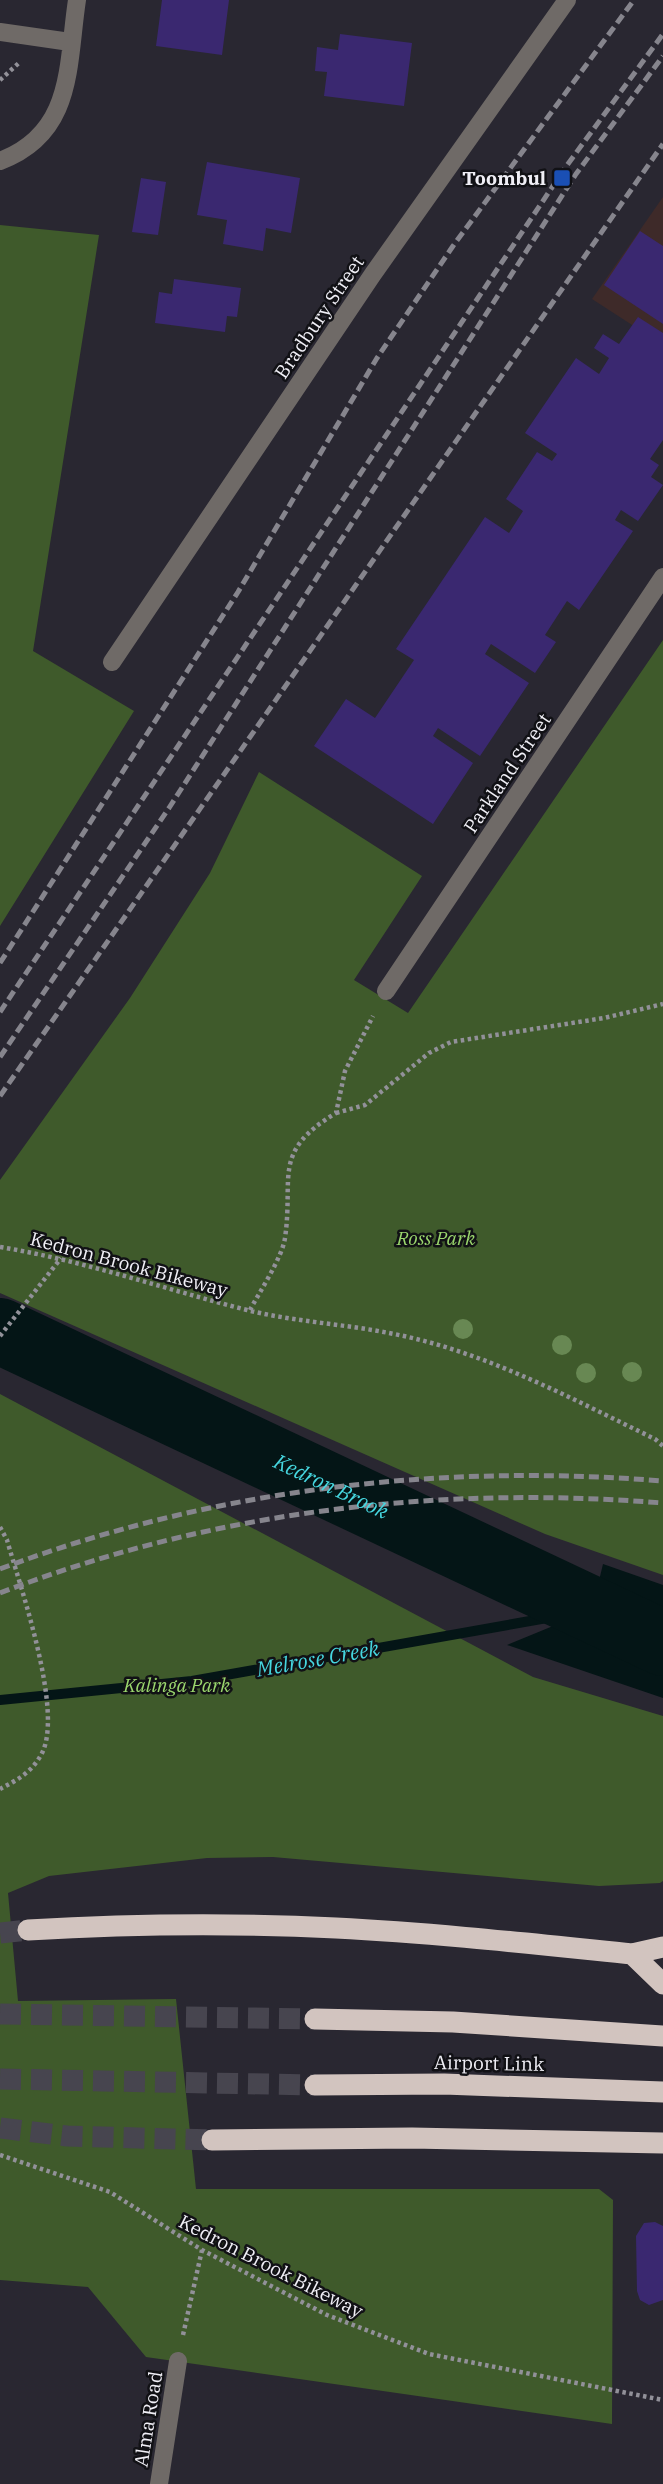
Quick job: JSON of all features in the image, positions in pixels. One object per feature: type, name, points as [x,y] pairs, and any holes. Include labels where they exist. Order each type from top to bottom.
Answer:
[{"type":"highway","points":[[28,1930],[195,1924],[336,1928],[632,1954],[663,1947]]},
{"type":"highway","points":[[632,1954],[663,1984]]},
{"type":"highway","name":"Airport Link","points":[[315,2018],[453,2022],[663,2036]]},
{"type":"highway","name":"Airport Link","points":[[315,2085],[444,2084],[663,2092]]},
{"type":"highway","points":[[212,2140],[412,2138],[663,2143]]},
{"type":"street","points":[[0,161],[33,142],[50,125],[62,102],[77,0]]},
{"type":"street","name":"Bradbury Street","points":[[112,662],[373,274],[567,0]]},
{"type":"street","points":[[0,32],[70,42]]},
{"type":"street","name":"Parkland Street","points":[[386,991],[663,577]]},
{"type":"street","name":"Alma Road","points":[[159,2484],[178,2361]]},
{"type":"path","points":[[336,1113],[345,1071],[386,991]]},
{"type":"path","name":"Kedron Brook Bikeway","points":[[250,1310],[285,1240],[289,1161],[312,1127],[336,1113],[365,1105],[429,1053],[451,1042],[604,1018],[663,1004]]},
{"type":"path","name":"Kedron Brook Bikeway","points":[[0,1247],[62,1257],[250,1310],[397,1334],[490,1363],[559,1392],[655,1439],[663,1446]]},
{"type":"path","points":[[0,1336],[62,1257]]},
{"type":"path","points":[[0,1527],[7,1540],[40,1654],[48,1731],[42,1754],[26,1775],[0,1789]]},
{"type":"path","name":"Kedron Brook Bikeway","points":[[0,2155],[110,2192],[202,2250],[327,2315],[429,2354],[663,2400]]},
{"type":"path","points":[[178,2361],[202,2250]]},
{"type":"shaded area","points":[[663,197],[663,345],[592,299]]},
{"type":"shaded area","points":[[603,1564],[663,1585],[663,1698],[507,1645],[592,1610]]},
{"type":"green space","points":[[0,225],[99,235],[33,651],[134,711],[0,926]]},
{"type":"green space","name":"Ross Park","points":[[663,640],[663,1575],[545,1534],[0,1293],[0,1180],[130,998],[210,873],[259,772],[422,876],[354,980],[408,1013]]},
{"type":"green space","name":"Kalinga Park","points":[[0,1394],[533,1677],[663,1716],[663,1881],[660,1883],[599,1886],[273,1857],[207,1858],[49,1876],[8,1893],[18,2001],[176,1999],[196,2189],[599,2189],[613,2200],[612,2424],[146,2357],[88,2287],[0,2280]]},
{"type":"building","points":[[162,0],[229,0],[222,55],[156,46]]},
{"type":"building","points":[[340,34],[412,43],[404,106],[324,96],[327,72],[315,71],[317,47],[338,50]]},
{"type":"building","points":[[207,162],[300,178],[291,233],[266,228],[263,251],[223,244],[227,220],[197,215]]},
{"type":"building","points":[[141,178],[166,182],[158,235],[132,232]]},
{"type":"building","points":[[640,231],[663,246],[663,324],[604,285]]},
{"type":"building","points":[[174,279],[241,288],[237,317],[227,316],[225,332],[155,323],[159,292],[172,294]]},
{"type":"building","points":[[638,317],[663,333],[663,440],[650,459],[659,465],[651,477],[663,485],[638,521],[621,510],[615,520],[633,531],[579,610],[567,601],[545,635],[556,642],[535,673],[491,644],[485,654],[529,683],[480,756],[438,728],[433,736],[473,763],[433,824],[314,746],[346,699],[375,718],[414,660],[396,649],[485,517],[509,533],[523,511],[506,499],[537,452],[552,461],[557,454],[525,433],[576,358],[599,374],[609,358],[594,348],[603,334],[619,344]]},
{"type":"building","points":[[655,2222],[663,2226],[663,2300],[649,2305],[640,2300],[637,2291],[636,2236],[644,2223]]},
{"type":"waterway","name":"Kedron Brook","points":[[0,1331],[663,1643]]},
{"type":"waterway","name":"Melrose Creek","points":[[0,1700],[192,1681],[592,1610]]},
{"type":"tunnel","points":[[0,1933],[28,1930]]},
{"type":"tunnel","points":[[0,2014],[315,2019]]},
{"type":"tunnel","points":[[0,2079],[315,2085]]},
{"type":"tunnel","points":[[0,2128],[67,2136],[212,2140]]},
{"type":"railway","points":[[0,963],[238,592],[377,358],[453,246],[634,0]]},
{"type":"railway","points":[[0,1012],[565,168],[663,34]]},
{"type":"railway","points":[[0,1057],[169,808],[576,174],[663,56]]},
{"type":"railway","points":[[0,1096],[663,144]]},
{"type":"railway","points":[[0,1569],[80,1542],[162,1519],[244,1501],[327,1488],[494,1476],[578,1476],[663,1481]]},
{"type":"railway","points":[[0,1593],[80,1565],[161,1542],[326,1510],[494,1498],[578,1498],[663,1503]]},
{"type":"place","name":"Toombul","points":[[562,178]]}]
